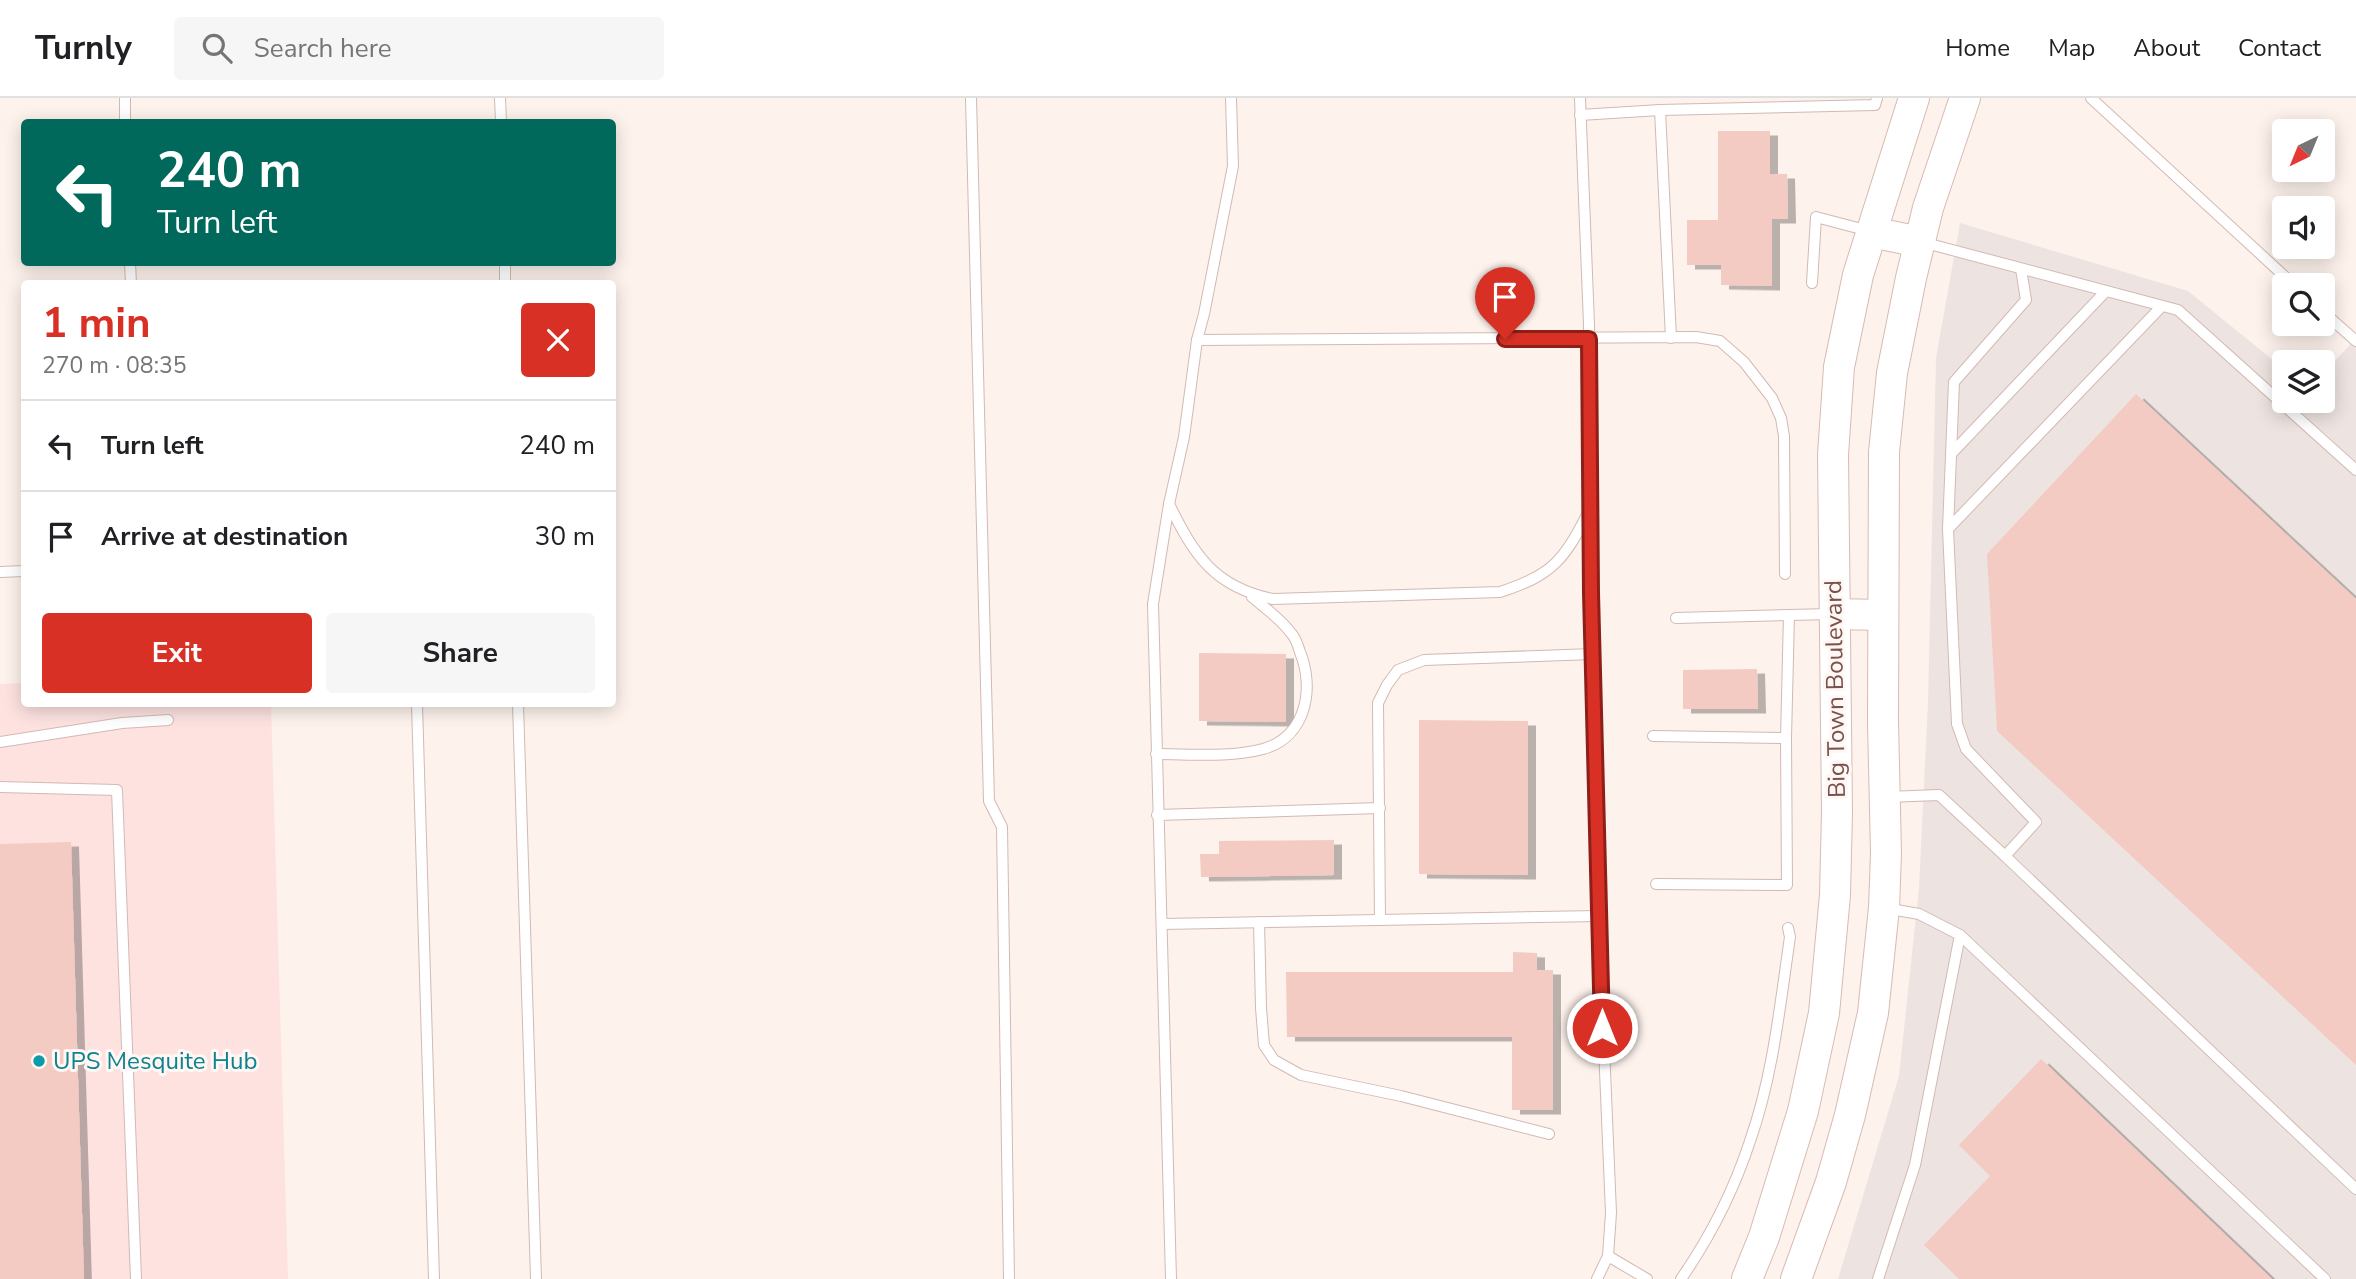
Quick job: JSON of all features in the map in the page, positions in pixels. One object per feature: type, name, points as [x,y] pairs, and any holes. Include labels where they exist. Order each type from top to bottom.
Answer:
[{"type":"main road","name":"Big Town Boulevard","points":[[1747,1279],[1764,1237],[1803,1111],[1824,1013],[1835,895],[1837,813],[1833,455],[1839,367],[1858,275],[1914,98]]},
{"type":"main road","name":"Big Town Boulevard","points":[[1797,1279],[1831,1182],[1850,1115],[1873,1013],[1884,908],[1884,452],[1892,373],[1920,242],[1928,208],[1965,98]]},
{"type":"main road","points":[[1871,232],[1920,242]]},
{"type":"main road","points":[[1834,614],[1883,615]]},
{"type":"lane","points":[[125,98],[125,119]]},
{"type":"lane","points":[[500,98],[501,119]]},
{"type":"lane","points":[[971,98],[989,801],[1003,827],[1009,1279]]},
{"type":"lane","points":[[1171,1279],[1153,604],[1169,504],[1184,437],[1197,340],[1233,166],[1231,98]]},
{"type":"lane","points":[[1580,98],[1589,339],[1592,654],[1599,916],[1611,1213],[1608,1256],[1597,1279]]},
{"type":"lane","points":[[1580,115],[1660,110],[1875,105],[1877,98]]},
{"type":"lane","points":[[2091,98],[2281,273]]},
{"type":"lane","points":[[1660,110],[1671,338]]},
{"type":"lane","points":[[1812,283],[1816,217],[1871,232]]},
{"type":"lane","points":[[1920,242],[2178,310],[2356,470]]},
{"type":"lane","points":[[2005,856],[2036,822],[1966,749],[1957,724],[1948,529],[1954,382],[2026,300],[2021,269]]},
{"type":"lane","points":[[1951,454],[2106,291]]},
{"type":"lane","points":[[1948,529],[2162,306]]},
{"type":"lane","points":[[2335,323],[2356,341]]},
{"type":"lane","points":[[1197,340],[1696,337],[1720,341],[1744,362],[1772,398],[1781,418],[1784,436],[1786,574]]},
{"type":"lane","points":[[1156,754],[1223,754],[1263,749],[1281,741],[1296,725],[1306,707],[1308,684],[1306,667],[1293,634],[1247,593],[1217,576],[1201,560],[1185,537],[1169,504]]},
{"type":"lane","points":[[1247,593],[1273,599],[1500,592],[1528,583],[1555,565],[1570,546],[1590,508]]},
{"type":"lane","points":[[0,572],[21,571]]},
{"type":"lane","points":[[1676,618],[1834,614]]},
{"type":"lane","points":[[1656,884],[1787,886],[1789,615]]},
{"type":"lane","points":[[1380,920],[1378,703],[1387,684],[1398,670],[1424,660],[1592,654]]},
{"type":"lane","points":[[417,707],[434,1279]]},
{"type":"lane","points":[[518,707],[536,1279]]},
{"type":"lane","points":[[0,742],[122,723],[168,720]]},
{"type":"lane","points":[[1653,736],[1786,738]]},
{"type":"lane","points":[[0,787],[117,790],[136,1279]]},
{"type":"lane","points":[[1886,797],[1939,795],[2356,1189]]},
{"type":"lane","points":[[1157,815],[1380,808]]},
{"type":"lane","points":[[1884,908],[1919,914],[1960,935],[2325,1279]]},
{"type":"lane","points":[[1162,924],[1599,916]]},
{"type":"lane","points":[[1259,922],[1264,1045],[1274,1060],[1301,1075],[1401,1096],[1549,1134]]},
{"type":"lane","points":[[1681,1279],[1725,1203],[1751,1141],[1778,1017],[1790,937],[1788,928]]},
{"type":"lane","points":[[1878,1279],[1916,1165],[1960,935]]},
{"type":"lane","points":[[1608,1256],[1647,1279]]},
{"type":"shaded area","points":[[1960,223],[2188,291],[2272,359],[2272,413],[2335,413],[2335,361],[2356,338],[2356,1279],[1838,1279],[1899,1076],[1919,888],[1928,702],[1936,358]]},
{"type":"shaded area","points":[[21,683],[21,707],[271,707],[288,1279],[0,1279],[0,684]]},
{"type":"building","points":[[1718,131],[1770,131],[1770,174],[1787,174],[1788,219],[1772,219],[1772,286],[1721,285],[1721,265],[1687,265],[1687,220],[1718,220]]},
{"type":"building","points":[[2136,394],[2356,599],[2356,1065],[1997,731],[1987,554]]},
{"type":"building","points":[[1199,653],[1286,654],[1286,722],[1199,721]]},
{"type":"building","points":[[1757,669],[1758,709],[1683,709],[1683,670]]},
{"type":"building","points":[[1419,720],[1528,721],[1528,875],[1419,874]]},
{"type":"building","points":[[1334,840],[1334,875],[1201,877],[1200,854],[1219,854],[1219,841]]},
{"type":"building","name":"UPS Mesquite Hub","points":[[71,842],[84,1279],[0,1279],[0,844]]},
{"type":"building","points":[[1513,952],[1537,953],[1537,970],[1553,970],[1553,1110],[1512,1110],[1512,1037],[1287,1037],[1286,972],[1513,972]]},
{"type":"building","points":[[2041,1059],[2272,1279],[1959,1279],[1924,1245],[1990,1176],[1959,1145]]},
{"type":"place","name":"UPS Mesquite Hub","points":[[39,1061]]},
{"type":"route","points":[[1505,339],[1589,339],[1591,593],[1602,1028]]}]
